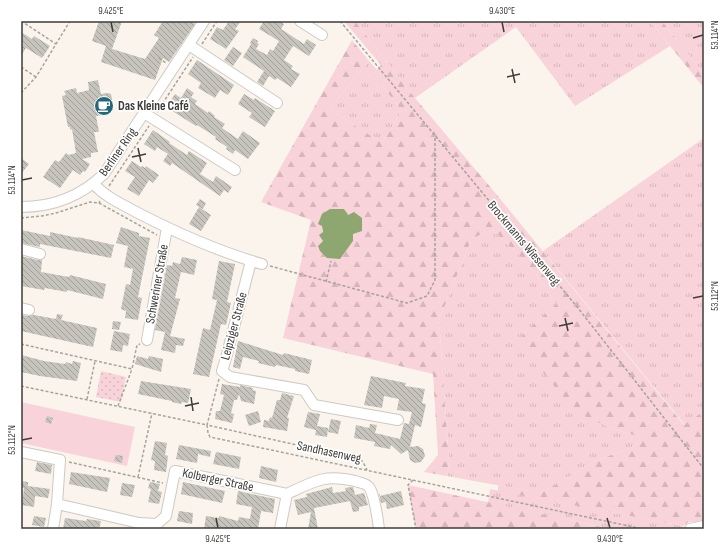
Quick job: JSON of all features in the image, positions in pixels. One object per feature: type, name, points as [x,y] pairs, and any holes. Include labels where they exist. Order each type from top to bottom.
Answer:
[{"type":"street","name":"Berliner Ring","points":[[21,207],[43,206],[77,195],[94,184],[104,174],[149,116],[204,21]]},
{"type":"street","points":[[300,21],[322,35]]},
{"type":"street","points":[[189,45],[277,103]]},
{"type":"street","name":"Berliner Ring","points":[[149,116],[234,170]]},
{"type":"street","points":[[94,184],[102,198],[167,228],[229,254],[262,264]]},
{"type":"street","name":"Schweriner Straße","points":[[147,340],[167,228]]},
{"type":"street","points":[[21,249],[40,254]]},
{"type":"street","name":"Leipziger Straße","points":[[251,261],[222,371],[230,377],[304,390],[314,405],[398,420]]},
{"type":"street","points":[[21,452],[60,460],[57,504],[53,529]]},
{"type":"street","name":"Kolberger Straße","points":[[57,504],[138,526],[157,524],[166,516],[175,471],[287,494]]},
{"type":"street","points":[[280,529],[287,494],[308,484],[326,478],[347,479],[366,484],[372,491],[380,529]]},
{"type":"street","points":[[690,529],[704,526]]},
{"type":"path","points":[[21,21],[56,44]]},
{"type":"path","points":[[21,92],[36,77],[70,21]]},
{"type":"path","points":[[165,240],[102,198],[149,116],[198,50],[217,21]]},
{"type":"path","name":"Brockmanns Wiesenweg","points":[[340,21],[578,308],[704,469]]},
{"type":"path","points":[[159,58],[169,65]]},
{"type":"path","points":[[21,67],[36,77]]},
{"type":"path","points":[[262,264],[407,303],[427,296],[435,280],[435,137]]},
{"type":"path","points":[[326,282],[331,261]]},
{"type":"path","points":[[118,406],[132,369],[137,345],[147,340]]},
{"type":"path","points":[[21,344],[132,369]]},
{"type":"path","points":[[87,400],[96,361]]},
{"type":"path","points":[[207,425],[216,386],[222,371]]},
{"type":"path","points":[[21,386],[360,459],[366,470]]},
{"type":"path","points":[[138,477],[152,413]]},
{"type":"path","name":"Sandhasenweg","points":[[207,425],[208,434],[210,436],[643,529]]},
{"type":"path","points":[[60,460],[172,484]]},
{"type":"path","points":[[413,480],[408,486],[416,529]]},
{"type":"green space","points":[[344,21],[355,21],[415,98],[497,195],[684,425],[704,411],[704,522],[689,522],[683,526],[498,491],[498,485],[541,493],[596,461],[637,445],[640,437],[608,427],[576,412],[531,358],[522,335],[556,304],[541,281],[519,255],[493,230],[472,238],[439,320],[449,462],[447,476],[424,472],[438,455],[433,374],[283,338],[311,220],[261,202],[352,40],[369,61],[329,109],[382,143],[402,111],[373,74],[381,65]],"holes":[[[322,226],[353,241],[318,246],[323,241]]]},
{"type":"green space","points":[[355,21],[650,21],[670,46],[575,106],[516,27],[415,98]]},
{"type":"green space","points":[[650,21],[662,21],[704,74],[704,88]]},
{"type":"green space","points":[[662,21],[704,21],[704,74]]},
{"type":"green space","points":[[369,61],[377,70],[373,74],[402,111],[382,143],[329,109]]},
{"type":"green space","points":[[704,138],[704,411],[685,425],[543,251]]},
{"type":"green space","points":[[493,230],[519,255],[541,281],[556,304],[522,335],[608,427],[640,437],[637,445],[596,461],[541,493],[447,476],[449,462],[439,320],[472,238]]},
{"type":"green space","points":[[101,371],[126,377],[121,402],[96,397]]},
{"type":"green space","points":[[21,402],[135,427],[127,466],[21,443]]},
{"type":"green space","points":[[408,485],[611,529],[416,529]]},
{"type":"green space","points":[[490,489],[683,526],[681,529],[612,529],[488,503]]},
{"type":"shaded area","points":[[330,209],[344,209],[348,215],[354,212],[362,218],[362,231],[353,234],[353,241],[340,259],[327,258],[320,251],[318,246],[323,241],[319,235],[323,232],[322,226],[318,224],[322,214]]},
{"type":"building","points":[[99,21],[122,21],[112,49],[145,59],[159,38],[154,35],[163,21],[191,21],[195,24],[169,62],[163,58],[155,80],[101,62],[106,46],[92,41]]},
{"type":"building","points":[[229,21],[241,21],[235,29],[239,31],[226,49],[210,39],[217,27],[223,30]]},
{"type":"building","points":[[264,21],[279,21],[284,24],[281,29],[304,44],[307,39],[316,45],[309,56],[293,46],[284,60],[293,66],[291,69],[300,74],[291,87],[277,78],[275,80],[269,76],[263,86],[257,82],[264,71],[243,57],[253,38],[258,41],[257,43],[259,44],[256,49],[267,55],[270,49],[273,51],[279,41],[259,29]]},
{"type":"building","points":[[21,32],[32,39],[34,36],[50,46],[42,58],[26,48],[21,56]]},
{"type":"building","points":[[233,47],[242,53],[233,66],[224,60]]},
{"type":"building","points":[[197,60],[234,85],[228,95],[220,90],[215,98],[198,88],[201,83],[188,74]]},
{"type":"building","points":[[98,80],[101,94],[111,94],[112,99],[110,102],[111,108],[107,114],[96,116],[99,132],[94,132],[98,152],[91,153],[91,157],[82,159],[90,164],[85,172],[83,171],[80,175],[73,170],[60,188],[43,177],[55,160],[59,162],[66,153],[69,155],[76,153],[72,129],[70,130],[70,127],[68,127],[62,96],[66,95],[64,91],[76,88],[77,93],[89,90],[88,82]]},
{"type":"building","points":[[187,88],[194,93],[191,97],[197,101],[195,104],[208,113],[209,111],[215,116],[214,117],[225,124],[222,128],[238,139],[243,131],[260,143],[248,159],[235,150],[233,154],[226,149],[227,147],[215,139],[216,137],[166,107],[175,94],[181,98]]},
{"type":"building","points":[[244,94],[254,100],[255,98],[275,111],[265,127],[249,117],[252,113],[238,104]]},
{"type":"building","points":[[153,130],[187,155],[189,151],[207,163],[200,174],[213,182],[216,176],[232,187],[228,193],[224,190],[220,196],[172,163],[170,166],[163,161],[168,154],[157,147],[155,151],[144,144]]},
{"type":"building","points":[[21,158],[29,164],[21,174]]},
{"type":"building","points":[[132,161],[141,167],[142,166],[145,168],[146,166],[159,175],[153,183],[149,180],[139,196],[127,189],[135,177],[125,171]]},
{"type":"building","points":[[200,199],[206,203],[203,209],[196,205]]},
{"type":"building","points":[[199,207],[211,215],[201,231],[189,224]]},
{"type":"building","points":[[121,227],[139,233],[139,236],[150,238],[138,297],[142,298],[138,320],[125,318],[126,311],[121,309],[126,284],[130,285],[133,269],[124,267],[128,246],[116,243]]},
{"type":"building","points":[[21,230],[50,236],[50,232],[114,245],[111,258],[40,244],[40,247],[21,243]]},
{"type":"building","points":[[21,256],[42,260],[41,272],[69,277],[70,275],[106,284],[103,299],[67,290],[67,292],[21,286]]},
{"type":"building","points":[[182,257],[197,260],[194,275],[181,272],[175,298],[180,299],[170,336],[185,339],[183,346],[176,345],[175,353],[161,350],[165,332],[155,330],[167,265],[172,266],[173,262],[180,264]]},
{"type":"building","points":[[219,261],[235,264],[227,302],[231,303],[226,325],[221,324],[209,377],[193,374],[203,328],[210,330],[217,300],[212,299]]},
{"type":"building","points":[[57,314],[63,315],[61,320],[97,328],[93,347],[21,331],[21,315],[34,315],[56,319]]},
{"type":"building","points":[[113,321],[121,322],[119,330],[112,329]]},
{"type":"building","points":[[114,331],[130,334],[128,346],[123,345],[122,352],[110,350]]},
{"type":"building","points":[[238,341],[283,355],[284,353],[312,360],[309,374],[295,371],[295,369],[276,365],[275,367],[258,363],[259,361],[243,357],[240,369],[233,367]]},
{"type":"building","points":[[21,355],[44,361],[65,364],[66,362],[72,364],[73,361],[81,363],[77,381],[21,372]]},
{"type":"building","points":[[137,356],[148,359],[149,356],[163,359],[161,372],[135,364]]},
{"type":"building","points":[[371,376],[406,383],[405,386],[425,389],[422,403],[426,404],[421,427],[415,425],[410,447],[418,446],[423,449],[425,456],[421,462],[415,463],[410,460],[408,450],[401,454],[391,445],[390,449],[374,446],[375,442],[354,438],[356,425],[369,428],[370,424],[377,425],[375,433],[400,439],[404,423],[409,424],[412,412],[397,410],[399,399],[384,396],[382,408],[364,405]]},
{"type":"building","points":[[141,381],[191,389],[188,403],[182,402],[181,404],[138,394]]},
{"type":"building","points":[[222,384],[240,387],[240,385],[253,388],[252,390],[256,391],[254,404],[241,401],[239,394],[237,400],[234,400],[231,413],[234,414],[232,423],[215,419],[216,411],[220,411],[224,395],[220,394]]},
{"type":"building","points":[[282,393],[294,396],[287,418],[289,418],[287,431],[263,427],[264,420],[269,421],[270,417],[272,418],[277,400],[280,400]]},
{"type":"building","points":[[258,411],[261,422],[249,426],[245,415]]},
{"type":"building","points":[[308,412],[320,414],[316,430],[304,427]]},
{"type":"building","points":[[47,416],[53,418],[51,424],[45,422]]},
{"type":"building","points":[[331,419],[341,421],[338,434],[328,432]]},
{"type":"building","points":[[317,426],[328,428],[327,437],[315,435]]},
{"type":"building","points":[[155,441],[167,443],[165,455],[168,456],[166,472],[154,470],[155,461],[151,460]]},
{"type":"building","points":[[179,445],[211,451],[210,457],[198,454],[197,463],[176,459]]},
{"type":"building","points":[[216,452],[241,457],[239,469],[213,464]]},
{"type":"building","points":[[116,455],[123,456],[122,463],[114,461]]},
{"type":"building","points":[[37,462],[52,465],[51,474],[35,471]]},
{"type":"building","points":[[261,466],[278,470],[276,482],[259,478]]},
{"type":"building","points":[[71,472],[110,478],[107,492],[69,484]]},
{"type":"building","points":[[21,481],[28,482],[28,486],[50,489],[48,498],[35,496],[34,507],[22,505],[24,488],[21,488]]},
{"type":"building","points":[[150,482],[160,484],[158,491],[162,492],[159,504],[148,502],[151,489],[148,488]]},
{"type":"building","points":[[183,482],[225,491],[222,503],[181,494]]},
{"type":"building","points":[[122,483],[135,485],[132,497],[120,495]]},
{"type":"building","points":[[332,487],[333,493],[346,491],[345,488],[353,487],[355,495],[364,493],[368,505],[359,507],[359,511],[353,512],[350,501],[314,508],[318,529],[308,529],[311,512],[298,515],[294,500],[307,497],[306,494]]},
{"type":"building","points":[[238,491],[275,499],[273,513],[261,511],[258,529],[242,527],[241,529],[204,529],[206,516],[219,518],[219,516],[238,521],[239,517],[250,519],[252,507],[236,504]]},
{"type":"building","points":[[401,491],[404,505],[387,509],[386,502],[381,503],[379,494],[380,496]]},
{"type":"building","points":[[179,511],[193,513],[192,524],[177,521]]},
{"type":"building","points":[[34,516],[46,518],[44,527],[32,525]]},
{"type":"building","points":[[65,518],[86,521],[87,519],[101,521],[99,529],[63,529]]},
{"type":"place","name":"Das Kleine Café","points":[[104,106]]}]
